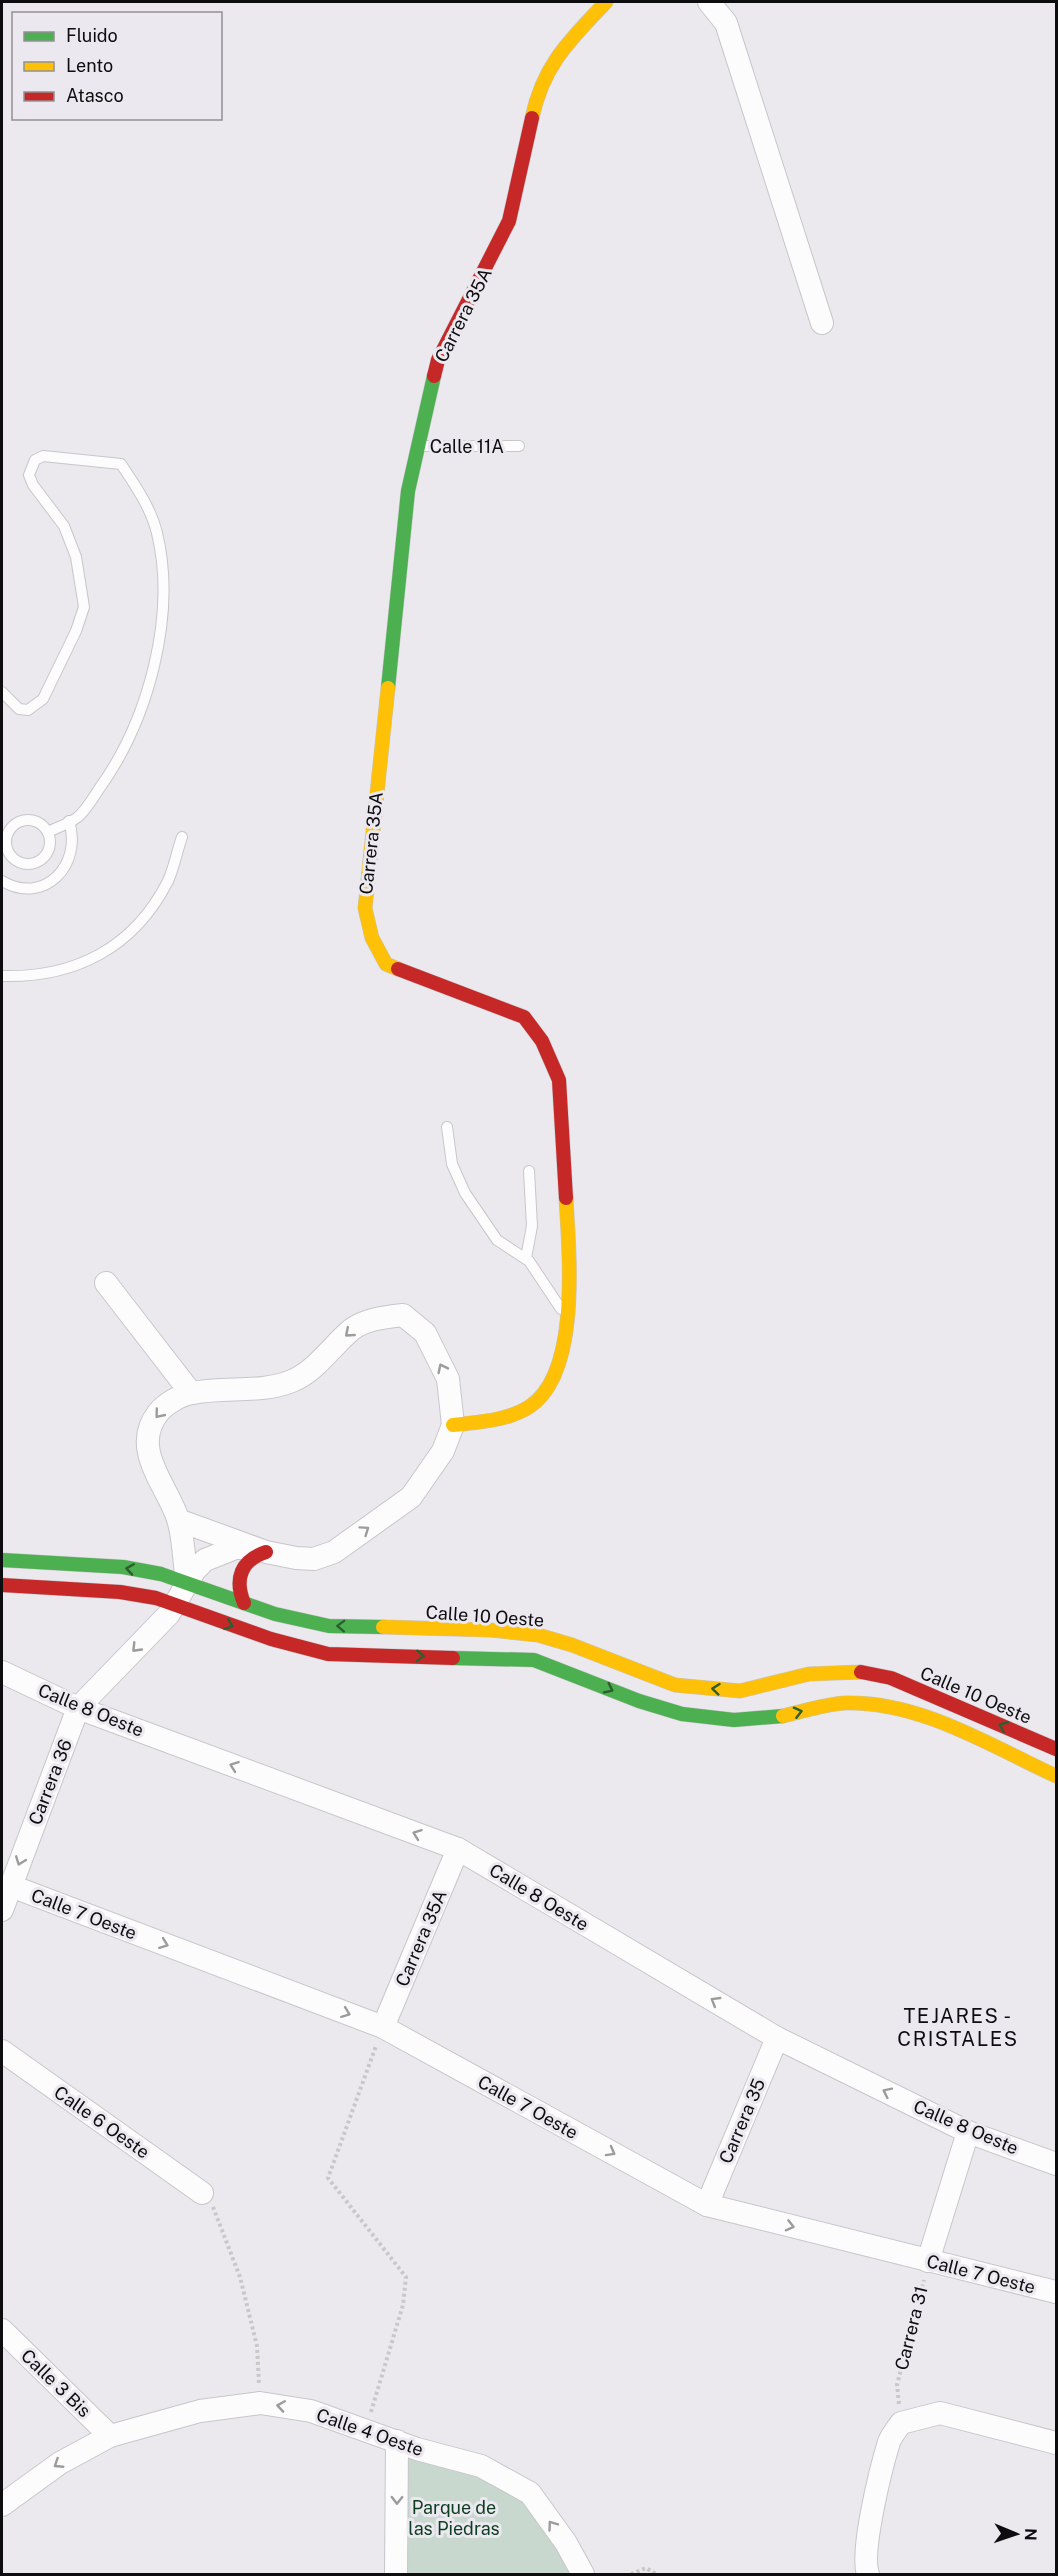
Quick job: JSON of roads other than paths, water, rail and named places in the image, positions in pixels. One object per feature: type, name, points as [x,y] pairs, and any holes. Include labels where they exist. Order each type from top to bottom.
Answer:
[{"type":"main road","name":"Carrera 35A","points":[[453,1425],[499,1419],[529,1407],[552,1384],[568,1320],[571,1280],[559,1080],[542,1041],[524,1017],[387,964],[372,938],[364,908],[407,503],[416,446],[438,360],[509,221],[538,89],[563,47],[606,2]]},
{"type":"main road","points":[[244,1603],[237,1586],[242,1567],[257,1554],[266,1552]]},
{"type":"main road","name":"Calle 10 Oeste","points":[[2,1560],[123,1567],[161,1574],[275,1614],[329,1626],[490,1630],[538,1635],[572,1645],[639,1673],[675,1685],[740,1691],[809,1674],[863,1673],[891,1678],[1056,1749]]},
{"type":"main road","points":[[4,1587],[120,1592],[156,1598],[270,1640],[328,1654],[534,1660],[563,1668],[630,1699],[670,1713],[704,1718],[741,1720],[770,1718],[852,1703],[886,1707],[935,1722],[1056,1776]]},
{"type":"street","points":[[709,2],[726,23],[822,323]]},
{"type":"street","points":[[106,1283],[191,1393]]},
{"type":"street","points":[[178,1520],[266,1552],[314,1559],[334,1552],[411,1497],[442,1452],[453,1425],[448,1379],[425,1333],[403,1315],[366,1322],[352,1329],[310,1369],[294,1380],[268,1388],[191,1393],[162,1408],[149,1429],[147,1443],[149,1457],[178,1520],[187,1582]]},
{"type":"street","name":"Carrera 36","points":[[2,1910],[78,1708],[169,1614],[187,1582],[205,1560],[219,1552],[235,1548],[266,1552]]},
{"type":"street","name":"Calle 8 Oeste","points":[[2,1672],[78,1708],[458,1849],[777,2038],[968,2132],[1056,2164]]},
{"type":"street","name":"Carrera 35A","points":[[383,2027],[458,1849]]},
{"type":"street","name":"Calle 7 Oeste","points":[[11,1886],[383,2027],[706,2205],[1056,2292]]},
{"type":"street","name":"Carrera 35","points":[[706,2205],[777,2038]]},
{"type":"street","name":"Calle 6 Oeste","points":[[2,2051],[202,2193]]},
{"type":"street","name":"Carrera 31","points":[[928,2261],[968,2132]]},
{"type":"street","name":"Calle 3 Bis","points":[[2,2330],[110,2436]]},
{"type":"street","name":"Calle 4 Oeste","points":[[110,2436],[200,2411],[260,2403],[311,2411],[397,2441],[480,2466],[530,2493],[566,2543],[583,2574]]},
{"type":"street","points":[[868,2574],[865,2565],[869,2532],[889,2440],[901,2423],[940,2413],[1056,2443]]},
{"type":"street","points":[[2,2505],[60,2463],[110,2436]]},
{"type":"street","points":[[396,2574],[397,2441]]},
{"type":"lane","name":"Calle 11A","points":[[416,446],[519,446]]},
{"type":"lane","points":[[2,692],[19,709],[28,710],[43,699],[76,631],[84,607],[76,558],[64,526],[29,475],[35,460],[44,456],[121,464],[141,495],[156,532],[165,583],[161,628],[140,719],[113,770],[79,816],[48,832]]},
{"type":"lane","points":[[23,819],[35,820],[48,832],[51,840],[48,853],[39,862],[26,865],[14,861],[6,850],[3,837],[11,826],[23,819]]},
{"type":"lane","points":[[2,881],[21,888],[33,888],[56,878],[64,869],[74,846],[69,821]]},
{"type":"lane","points":[[2,976],[55,972],[85,964],[125,937],[156,902],[169,879],[182,837]]},
{"type":"lane","points":[[447,1127],[452,1164],[461,1187],[497,1240],[526,1258],[568,1320]]},
{"type":"lane","points":[[526,1258],[532,1226],[529,1171]]},
{"type":"district","name":"TEJARES - CRISTALES","points":[[958,2028]]},
{"type":"park label","name":"Parque de las Piedras","points":[[454,2517]]}]
